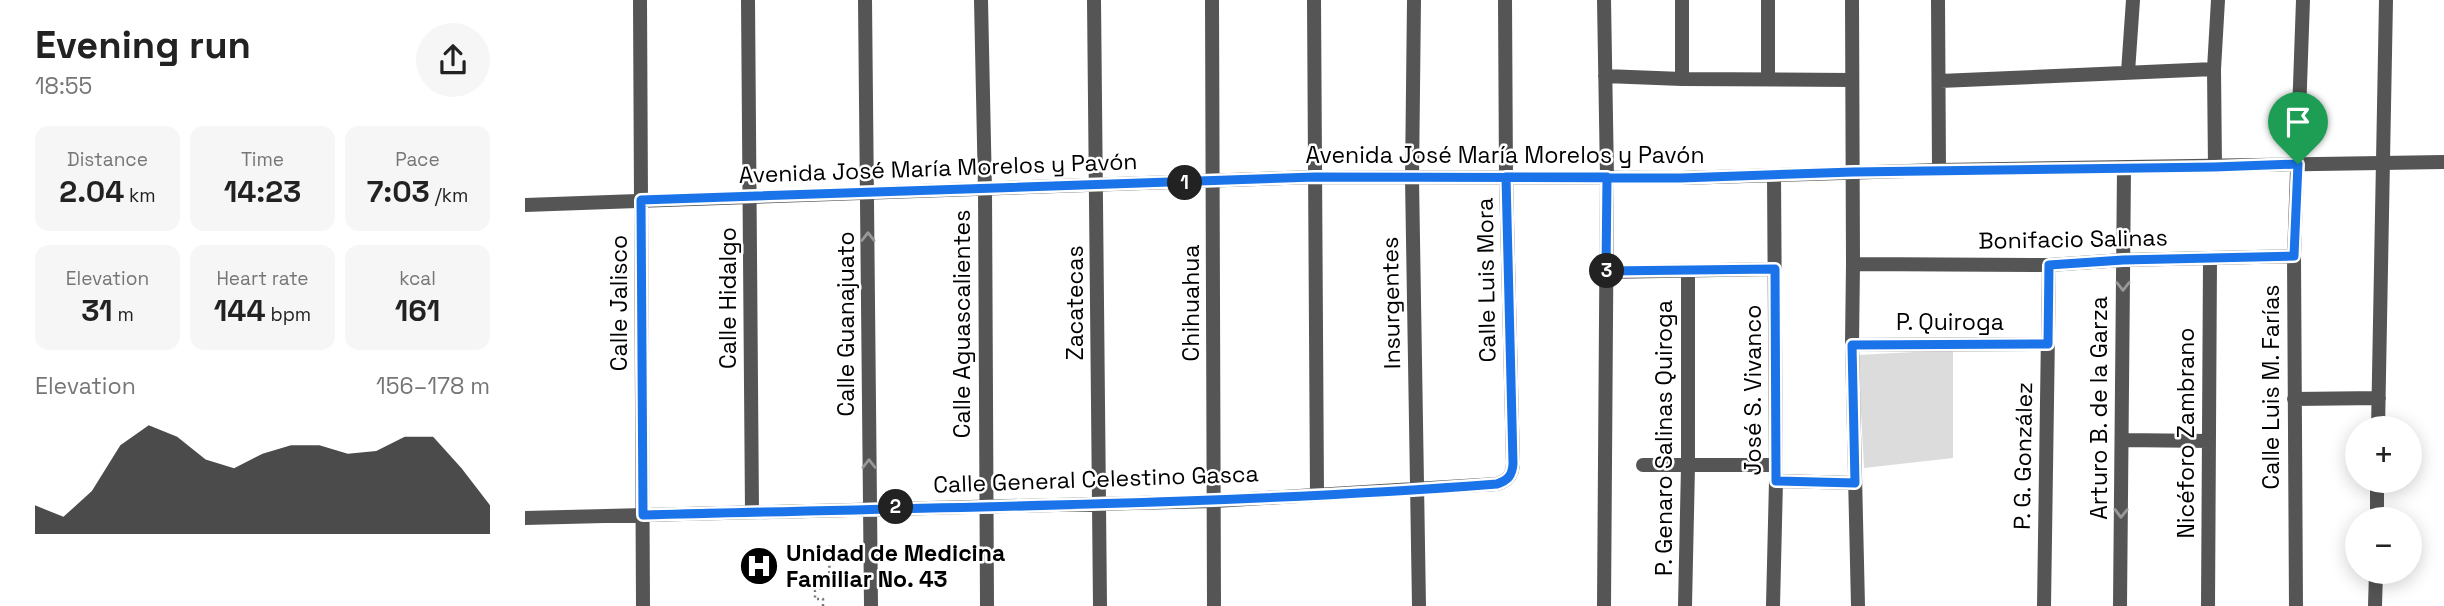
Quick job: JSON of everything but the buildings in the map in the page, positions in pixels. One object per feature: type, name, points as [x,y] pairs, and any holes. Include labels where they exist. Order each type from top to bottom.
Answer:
[{"type":"street","name":"Calle Jalisco","points":[[640,0],[643,606]]},
{"type":"street","name":"Calle Hidalgo","points":[[748,0],[752,512]]},
{"type":"street","name":"Calle Guanajuato","points":[[865,0],[871,606]]},
{"type":"street","name":"Calle Aguascalientes","points":[[981,0],[985,190],[987,606]]},
{"type":"street","name":"Zacatecas","points":[[1094,0],[1098,186],[1100,606]]},
{"type":"street","name":"Chihuahua","points":[[1212,0],[1214,606]]},
{"type":"street","points":[[1314,0],[1317,494]]},
{"type":"street","name":"Insurgentes","points":[[1414,0],[1412,177],[1419,606]]},
{"type":"street","name":"Calle Luis Mora","points":[[1505,0],[1512,474]]},
{"type":"street","points":[[1604,0],[1607,177],[1604,606]]},
{"type":"street","points":[[1682,0],[1682,79]]},
{"type":"street","points":[[1768,0],[1768,79]]},
{"type":"street","points":[[1852,0],[1852,345],[1858,606]]},
{"type":"street","points":[[1938,0],[1940,170]]},
{"type":"street","points":[[2128,72],[2133,0]]},
{"type":"street","points":[[2214,167],[2217,0]]},
{"type":"street","name":"Calle Luis M. Farías","points":[[2296,606],[2294,256],[2303,0]]},
{"type":"street","points":[[2378,416],[2386,0]]},
{"type":"street","points":[[1940,81],[2214,69]]},
{"type":"street","points":[[1605,76],[1852,80]]},
{"type":"street","name":"Avenida José María Morelos y Pavón","points":[[525,205],[1315,177],[1681,178],[1940,170],[2444,162]]},
{"type":"street","name":"Arturo B. de la Garza","points":[[2120,606],[2124,168]]},
{"type":"street","name":"José S. Vivanco","points":[[1773,606],[1776,481],[1775,175]]},
{"type":"street","name":"Bonifacio Salinas","points":[[1853,264],[2049,265],[2123,260],[2294,256]]},
{"type":"street","name":"Nicéforo Zambrano","points":[[2208,606],[2210,259]]},
{"type":"street","name":"P. G. González","points":[[2044,606],[2049,265]]},
{"type":"street","points":[[1606,271],[1775,269]]},
{"type":"street","name":"P. Genaro Salinas Quiroga","points":[[1685,606],[1688,271]]},
{"type":"street","name":"P. Quiroga","points":[[1852,345],[2048,344]]},
{"type":"street","points":[[2294,399],[2379,398]]},
{"type":"street","points":[[2123,440],[2209,441]]},
{"type":"street","points":[[1643,465],[1776,465]]},
{"type":"street","name":"Calle General Celestino Gasca","points":[[525,518],[1215,501],[1497,484],[1506,481],[1512,474]]},
{"type":"street","points":[[1776,481],[1855,483]]},
{"type":"street","points":[[2375,606],[2376,584]]},
{"type":"path","points":[[809,591],[829,584],[830,545]]},
{"type":"path","points":[[815,591],[815,599],[823,598],[823,606]]},
{"type":"shaded area","points":[[1953,350],[1953,458],[1864,468],[1858,355]]},
{"type":"place","name":"Unidad de Medicina Familiar No. 43","points":[[759,566]]},
{"type":"route","points":[[2298,164],[1940,170],[1681,178],[1607,177],[1506,177],[1315,177],[641,200],[643,515],[1215,501],[1416,490],[1506,481],[1512,474],[1513,464],[1506,177],[1607,177],[1606,271],[1775,269],[1776,481],[1855,483],[1852,345],[2048,344],[2049,265],[2123,260],[2294,256],[2298,164]]}]
